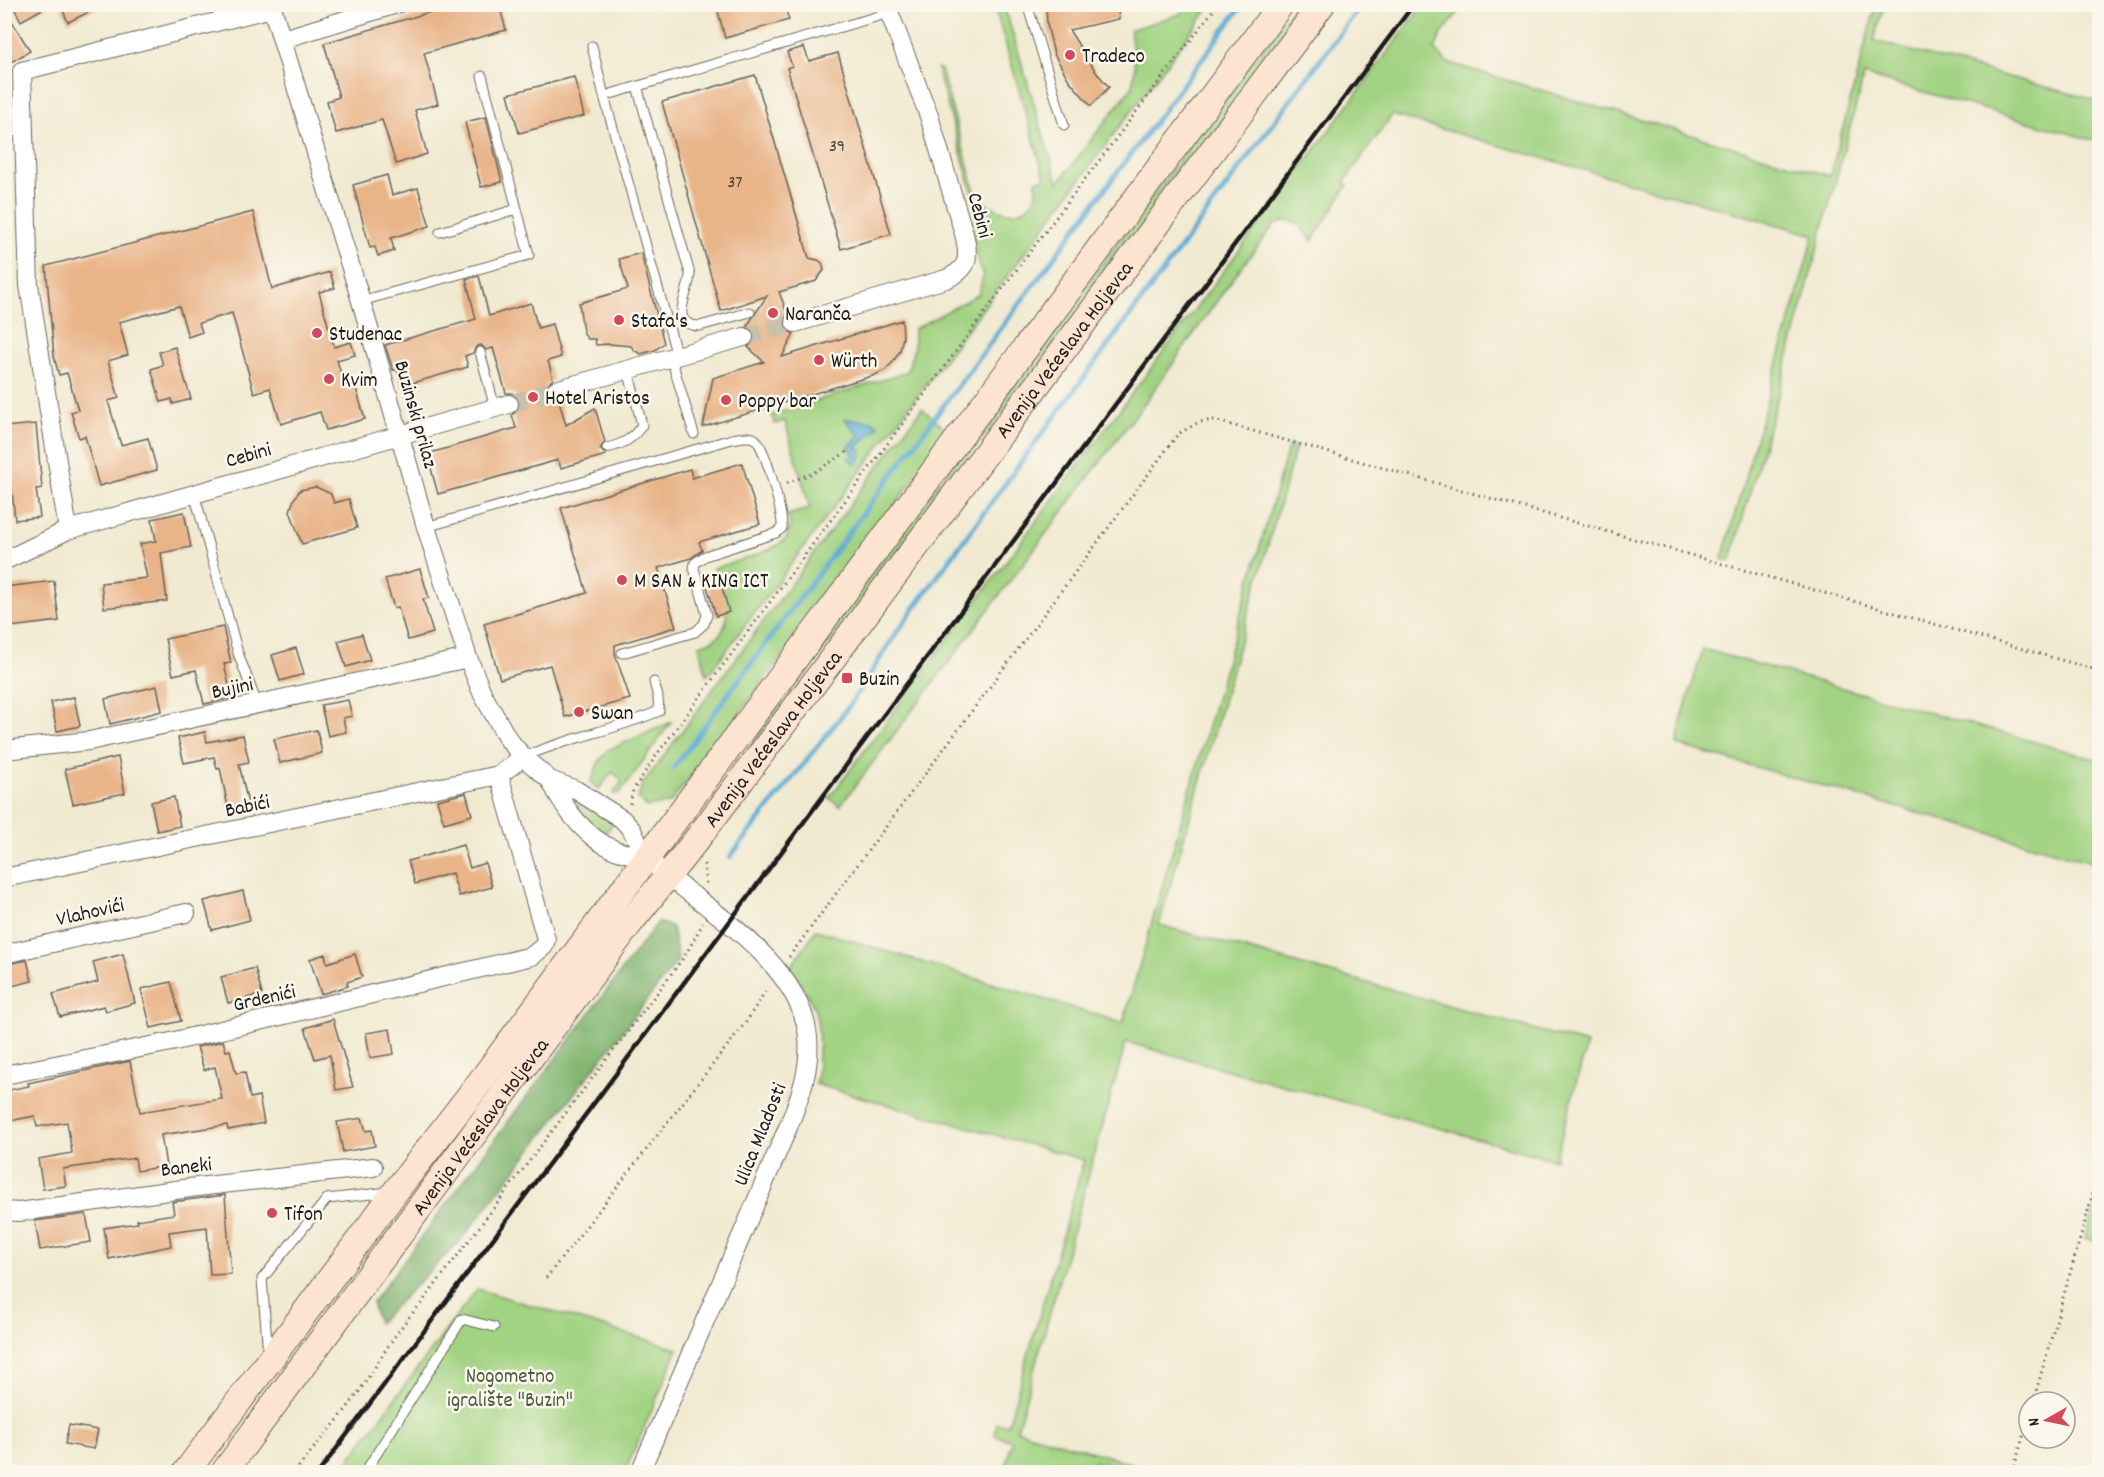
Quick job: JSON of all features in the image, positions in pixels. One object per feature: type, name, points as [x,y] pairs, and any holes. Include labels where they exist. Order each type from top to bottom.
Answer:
[{"type":"main road","name":"Avenija Većeslava Holjevca","points":[[186,1473],[395,1192],[484,1077],[1281,4]]},
{"type":"main road","name":"Avenija Većeslava Holjevca","points":[[224,1473],[630,922],[701,834],[816,682],[1322,4]]},
{"type":"street","points":[[283,39],[397,4]]},
{"type":"street","name":"Buzinski prilaz","points":[[68,530],[29,285],[22,71],[272,6],[362,301],[426,527],[468,658],[483,695],[508,739],[523,757],[550,780],[576,790],[622,819],[632,830],[645,858]]},
{"type":"street","name":"Cebini","points":[[795,323],[946,279],[958,274],[967,258],[968,248],[929,116],[888,9]]},
{"type":"street","points":[[556,390],[744,337]]},
{"type":"street","name":"Cebini","points":[[4,561],[68,530],[502,406]]},
{"type":"street","name":"Bujini","points":[[4,750],[89,741],[468,658]]},
{"type":"street","points":[[499,776],[523,757]]},
{"type":"street","name":"Babići","points":[[4,878],[499,776]]},
{"type":"street","name":"Grdenići","points":[[4,1075],[171,1042],[532,956],[544,946],[546,939],[499,776]]},
{"type":"street","name":"Buzinski prilaz","points":[[550,780],[557,795],[576,822],[602,843],[620,852],[645,858]]},
{"type":"street","name":"Ulica Mladosti","points":[[640,1473],[789,1125],[806,1075],[808,1040],[803,1013],[793,992],[778,972],[760,952],[710,909],[645,858]]},
{"type":"street","name":"Vlahovići","points":[[4,954],[186,913]]},
{"type":"street","name":"Baneki","points":[[4,1211],[19,1212],[197,1187],[373,1167]]},
{"type":"lane","points":[[1027,4],[1064,125]]},
{"type":"lane","points":[[604,96],[888,9]]},
{"type":"lane","points":[[592,46],[694,434]]},
{"type":"lane","points":[[362,301],[529,255],[482,76]]},
{"type":"lane","points":[[638,86],[690,274],[690,283],[681,308],[686,323],[691,326],[700,326],[750,312]]},
{"type":"lane","points":[[440,231],[517,209]]},
{"type":"lane","points":[[480,352],[502,406]]},
{"type":"lane","points":[[607,448],[625,443],[636,435],[642,425],[628,370]]},
{"type":"lane","points":[[426,527],[721,443],[750,437],[757,440],[762,447],[774,488],[783,521],[782,528],[776,533],[705,556],[695,563],[694,568],[706,615],[704,624],[695,632],[622,653]]},
{"type":"lane","points":[[194,493],[238,653],[257,704]]},
{"type":"lane","points":[[523,757],[551,745],[638,720],[659,711],[654,682]]},
{"type":"lane","points":[[268,1364],[262,1279],[327,1199],[395,1192]]},
{"type":"lane","points":[[365,1473],[462,1319],[494,1327]]},
{"type":"path","points":[[628,808],[633,790],[658,753],[1023,261],[1218,4]]},
{"type":"path","points":[[546,1278],[746,1022],[778,972],[1178,434],[1198,422],[1214,420],[2100,671]]},
{"type":"path","points":[[774,488],[813,473],[847,452]]},
{"type":"path","points":[[295,1473],[343,1414],[404,1321],[420,1305],[686,954],[716,902],[706,886],[704,861]]},
{"type":"path","points":[[2036,1390],[2100,1168]]},
{"type":"path","points":[[2013,1473],[2019,1450]]},
{"type":"green space","points":[[994,5],[1004,5],[1058,183],[1132,87],[1135,68],[1130,30],[1180,14],[1187,5],[1211,5],[707,676],[699,645],[712,640],[721,633],[726,614],[725,603],[714,568],[754,556],[782,542],[790,532],[788,515],[810,508],[785,421],[775,424],[772,415],[907,372],[914,348],[914,329],[979,294],[983,276],[968,223],[980,219],[937,69],[941,69],[977,198],[1004,211],[1017,212],[1024,209],[1034,199],[1036,181],[1045,178]]},
{"type":"green space","points":[[1295,5],[1309,5],[748,751],[774,704]]},
{"type":"green space","points":[[1423,5],[1464,5],[1441,35],[1435,49],[1446,62],[1830,176],[1876,5],[1884,5],[1874,41],[2099,101],[2099,142],[1864,75],[1778,396],[1730,562],[1722,559],[1814,235],[1392,115],[1344,182],[1348,185],[1312,241],[1299,224],[1288,220],[1275,224],[1234,277],[1147,400],[840,806],[829,798]]},
{"type":"green space","points":[[922,408],[949,432],[670,803],[647,807],[638,798],[642,785]]},
{"type":"green space","points":[[1289,445],[1296,447],[1159,925],[1587,1044],[1555,1160],[1126,1042],[1017,1430],[1162,1472],[1123,1472],[1124,1469],[1094,1461],[1090,1472],[1004,1472],[1012,1441],[995,1435],[997,1423],[1008,1425],[1084,1160],[815,1084],[819,1042],[817,1018],[805,990],[789,969],[816,930],[1123,1023]]},
{"type":"green space","points":[[1703,649],[2099,760],[2099,864],[1677,745],[1681,721]]},
{"type":"green space","points":[[671,722],[620,793],[613,794],[622,781],[612,772],[598,790],[591,782],[598,763],[608,750]]},
{"type":"green space","points":[[582,803],[614,822],[605,834],[578,810],[578,804]]},
{"type":"green space","points":[[658,922],[672,927],[678,960],[460,1241],[378,1323],[372,1303]]},
{"type":"green space","points":[[2099,1189],[2099,1243],[2085,1238]]},
{"type":"green space","name":"Nogometno igralište \"Buzin\"","points":[[477,1289],[678,1349],[625,1472],[340,1472]]},
{"type":"water","points":[[845,419],[871,421],[878,425],[878,428],[857,447],[862,452],[855,464],[848,459],[854,454],[848,447],[859,436]]},
{"type":"building","points":[[12,4],[51,4],[21,21]]},
{"type":"building","points":[[60,4],[106,4],[68,22]]},
{"type":"building","points":[[458,4],[499,4],[506,30],[424,53],[438,104],[415,110],[427,154],[396,164],[382,120],[336,133],[327,101],[339,97],[324,43]]},
{"type":"building","points":[[716,4],[784,4],[789,20],[725,38]]},
{"type":"building","name":"Tradeco","points":[[1046,4],[1117,4],[1119,19],[1069,30],[1096,72],[1109,87],[1091,106],[1069,80],[1054,54],[1047,24]]},
{"type":"building","points":[[4,8],[30,51],[4,66]]},
{"type":"building","points":[[804,47],[809,61],[838,53],[891,234],[841,249],[787,68],[792,66],[787,52]]},
{"type":"building","points":[[755,75],[809,258],[822,263],[824,270],[816,281],[779,292],[788,315],[784,320],[784,327],[794,334],[782,357],[902,320],[903,337],[900,351],[893,362],[885,370],[875,375],[703,427],[713,378],[764,362],[748,347],[755,340],[755,335],[747,326],[767,296],[721,311],[662,102]]},
{"type":"building","points":[[574,77],[584,116],[519,133],[508,94]]},
{"type":"building","points":[[486,117],[502,182],[481,187],[465,122]]},
{"type":"building","points":[[387,175],[392,195],[418,188],[430,226],[391,238],[394,251],[378,256],[375,247],[370,248],[353,185]]},
{"type":"building","points":[[253,212],[272,289],[330,272],[335,288],[319,292],[334,347],[351,342],[355,355],[337,360],[345,388],[355,385],[365,419],[326,430],[320,412],[281,424],[270,388],[254,393],[232,313],[199,323],[202,332],[188,337],[179,306],[119,322],[128,355],[108,361],[119,398],[108,401],[121,445],[148,438],[157,470],[99,486],[85,436],[79,438],[71,412],[78,410],[67,373],[59,375],[54,357],[46,266]]},
{"type":"building","points":[[641,253],[664,343],[655,350],[641,354],[631,346],[596,345],[595,339],[587,339],[583,331],[579,303],[628,289],[619,259]]},
{"type":"building","name":"Hotel Aristos","points":[[479,276],[489,316],[531,303],[538,328],[552,324],[561,357],[548,361],[553,379],[545,387],[545,394],[553,401],[559,401],[566,425],[595,408],[605,442],[600,449],[606,455],[561,468],[558,460],[438,494],[427,454],[516,428],[512,415],[520,407],[520,400],[512,393],[506,393],[493,348],[486,350],[481,345],[476,347],[473,353],[465,356],[468,367],[402,386],[397,369],[393,370],[385,345],[476,319],[466,279]]},
{"type":"building","points":[[175,347],[191,399],[173,404],[172,399],[161,402],[151,369],[163,365],[159,352]]},
{"type":"building","points":[[36,424],[42,488],[36,489],[40,517],[15,520],[12,491],[4,492],[4,427]]},
{"type":"building","name":"M SAN & KING ICT","points":[[742,463],[760,524],[699,542],[702,550],[691,558],[658,568],[676,627],[615,645],[615,654],[630,699],[565,717],[550,665],[500,679],[484,624],[587,593],[561,508],[690,469],[692,478]]},
{"type":"building","points":[[316,487],[331,494],[334,503],[349,499],[357,528],[302,544],[290,511],[300,490]]},
{"type":"building","points":[[184,512],[191,547],[161,553],[167,601],[104,608],[101,583],[147,578],[140,544],[156,541],[152,519]]},
{"type":"building","points":[[420,569],[429,598],[423,599],[433,633],[408,640],[398,607],[394,608],[385,579]]},
{"type":"building","points":[[720,580],[729,612],[716,616],[706,583]]},
{"type":"building","points":[[54,581],[59,621],[10,627],[5,587]]},
{"type":"building","points":[[223,627],[231,663],[224,664],[232,698],[204,704],[196,670],[173,675],[165,639]]},
{"type":"building","points":[[362,634],[370,660],[346,667],[338,641]]},
{"type":"building","points":[[296,648],[304,674],[280,681],[272,655]]},
{"type":"building","points":[[157,686],[162,711],[110,724],[105,699]]},
{"type":"building","points":[[74,697],[80,726],[57,731],[51,702]]},
{"type":"building","points":[[348,700],[352,716],[343,718],[346,732],[328,736],[321,705]]},
{"type":"building","points":[[317,730],[322,753],[280,763],[274,739]]},
{"type":"building","points":[[205,732],[207,742],[243,735],[249,762],[239,764],[249,808],[229,812],[220,768],[217,769],[214,757],[184,763],[178,738]]},
{"type":"building","points":[[118,757],[125,793],[73,804],[65,769]]},
{"type":"building","points":[[466,793],[472,815],[444,823],[437,800]]},
{"type":"building","points":[[174,797],[180,826],[157,831],[151,802]]},
{"type":"building","points":[[463,845],[470,868],[485,863],[492,887],[459,896],[452,873],[415,884],[408,861]]},
{"type":"building","points":[[243,891],[250,920],[212,930],[204,901]]},
{"type":"building","points":[[123,954],[135,1003],[106,1011],[104,1006],[60,1017],[53,994],[98,982],[93,962]]},
{"type":"building","points":[[325,954],[327,963],[355,954],[362,977],[347,982],[348,986],[321,994],[310,959]]},
{"type":"building","points":[[27,960],[32,981],[4,988],[4,965]]},
{"type":"building","points":[[255,968],[262,994],[228,1003],[221,977]]},
{"type":"building","points":[[171,982],[181,1021],[151,1028],[141,989]]},
{"type":"building","points":[[333,1019],[353,1087],[336,1090],[330,1055],[315,1059],[305,1028]]},
{"type":"building","points":[[390,1029],[394,1054],[370,1058],[366,1033]]},
{"type":"building","points":[[223,1041],[226,1051],[230,1050],[236,1073],[245,1072],[250,1098],[259,1096],[264,1123],[228,1130],[227,1125],[161,1135],[166,1166],[137,1171],[135,1158],[63,1169],[66,1186],[43,1189],[38,1159],[72,1153],[67,1122],[37,1127],[35,1116],[4,1122],[4,1091],[29,1086],[28,1083],[130,1061],[140,1112],[222,1099],[215,1067],[204,1070],[197,1047]]},
{"type":"building","points":[[362,1118],[366,1131],[372,1130],[375,1146],[343,1152],[337,1122]]},
{"type":"building","points":[[225,1195],[231,1274],[210,1275],[207,1227],[169,1232],[171,1246],[109,1259],[104,1228],[174,1214],[172,1202]]},
{"type":"building","points":[[86,1214],[91,1242],[40,1250],[35,1221]]},
{"type":"building","points":[[69,1425],[98,1430],[94,1449],[65,1444]]},
{"type":"waterway","points":[[674,767],[1243,4]]},
{"type":"waterway","points":[[730,857],[850,705],[897,632],[1024,458],[1362,4]]},
{"type":"tunnel","points":[[744,337],[795,323]]},
{"type":"tunnel","points":[[509,404],[556,390]]},
{"type":"railway","points":[[319,1472],[1414,4]]},
{"type":"place","name":"Tradeco","points":[[1070,55]]},
{"type":"place","name":"Naranča","points":[[773,313]]},
{"type":"place","name":"Stafa's","points":[[619,320]]},
{"type":"place","name":"Studenac","points":[[317,333]]},
{"type":"place","name":"Würth","points":[[819,360]]},
{"type":"place","name":"Kvim","points":[[329,379]]},
{"type":"place","name":"Hotel Aristos","points":[[533,397]]},
{"type":"place","name":"Poppy bar","points":[[726,400]]},
{"type":"place","name":"M SAN & KING ICT","points":[[622,580]]},
{"type":"place","name":"Buzin","points":[[847,678]]},
{"type":"place","name":"Swan","points":[[579,712]]},
{"type":"place","name":"Tifon","points":[[272,1213]]}]
